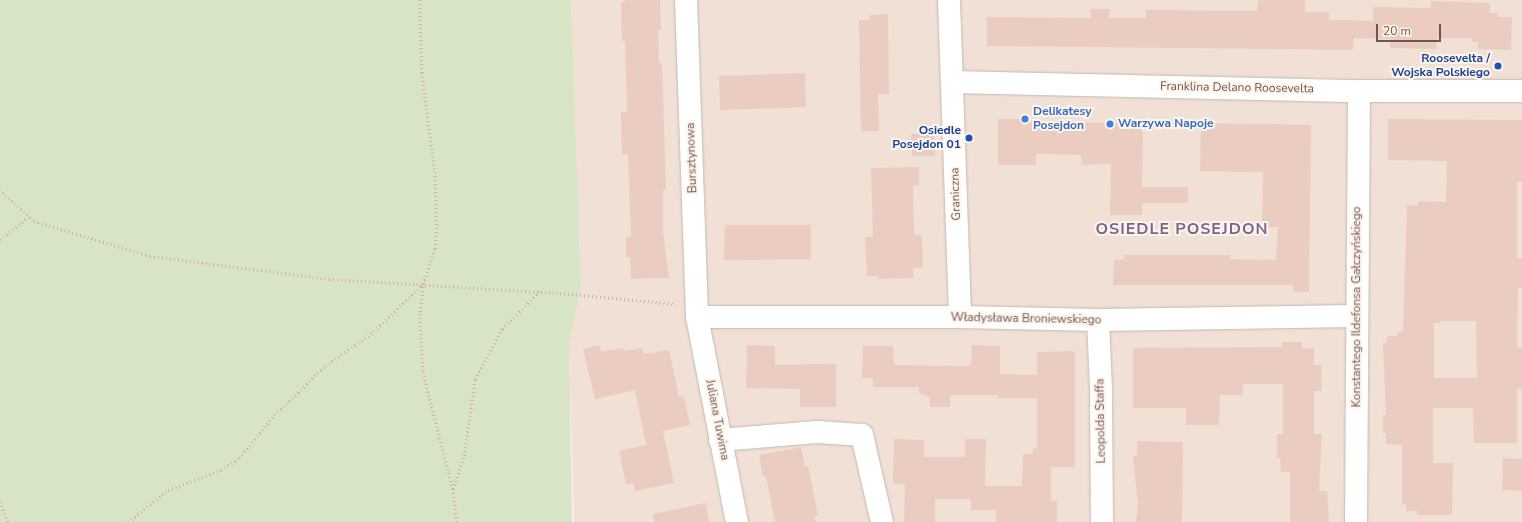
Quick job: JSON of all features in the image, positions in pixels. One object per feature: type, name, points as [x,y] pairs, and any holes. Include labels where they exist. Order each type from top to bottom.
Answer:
[{"type":"street","name":"Bursztynowa","points":[[686,0],[690,311]]},
{"type":"street","name":"Graniczna","points":[[949,0],[960,317]]},
{"type":"street","name":"Franklina Delano Roosevelta","points":[[952,82],[1359,91],[1522,91]]},
{"type":"street","name":"Konstantego Ildefonsa Gałczyńskiego","points":[[1356,522],[1356,316],[1359,91]]},
{"type":"street","name":"Władysława Broniewskiego","points":[[690,311],[1098,320],[1356,316]]},
{"type":"street","name":"Juliana Tuwima","points":[[690,311],[720,440],[737,522]]},
{"type":"street","name":"Leopolda Staffa","points":[[1098,320],[1101,388],[1102,522]]},
{"type":"street","points":[[720,440],[817,432],[862,435],[882,522]]},
{"type":"path","points":[[420,0],[422,72],[435,172],[437,228],[435,249],[424,283],[420,314],[423,372],[453,489],[457,522]]},
{"type":"path","points":[[0,190],[28,217],[150,256],[329,279],[424,283],[540,291],[690,311]]},
{"type":"path","points":[[0,240],[28,217]]},
{"type":"path","points":[[128,522],[168,490],[221,470],[239,458],[272,418],[325,366],[371,334],[424,283]]},
{"type":"path","points":[[453,489],[464,456],[475,379],[502,329],[540,291]]},
{"type":"path","points":[[0,502],[8,522]]},
{"type":"shaded area","points":[[571,0],[1522,0],[1522,522],[574,522],[569,344],[581,286]]},
{"type":"green space","points":[[0,0],[571,0],[581,286],[569,344],[572,522],[0,522]]},
{"type":"building","points":[[625,0],[660,0],[661,30],[658,30],[659,63],[662,63],[666,190],[663,190],[663,232],[669,278],[631,279],[630,257],[626,257],[626,238],[631,237],[628,154],[622,154],[621,112],[627,112],[625,41],[622,41],[621,2],[625,2]]},
{"type":"building","points":[[1258,0],[1305,0],[1305,12],[1329,12],[1329,20],[1373,21],[1373,7],[1431,8],[1431,1],[1490,3],[1490,13],[1497,13],[1498,17],[1512,17],[1511,50],[1478,49],[1478,42],[1472,42],[1472,38],[1437,38],[1436,49],[1390,48],[1390,39],[1354,38],[1353,50],[987,46],[987,17],[1091,18],[1091,9],[1110,9],[1109,18],[1146,18],[1146,10],[1257,11]]},
{"type":"building","points":[[888,14],[889,94],[878,94],[879,131],[861,131],[859,20],[870,20],[870,15]]},
{"type":"building","points":[[805,73],[806,107],[720,110],[719,76]]},
{"type":"building","points":[[998,119],[1021,119],[1021,122],[1143,123],[1142,187],[1188,187],[1188,203],[1142,203],[1142,215],[1110,215],[1111,164],[1082,165],[1081,155],[1036,154],[1036,165],[998,165]]},
{"type":"building","points":[[1388,119],[1522,120],[1522,182],[1517,182],[1517,258],[1522,258],[1522,288],[1518,288],[1517,348],[1522,348],[1522,389],[1517,389],[1517,443],[1474,443],[1473,408],[1433,408],[1433,463],[1453,463],[1452,515],[1417,515],[1417,511],[1406,511],[1406,504],[1402,504],[1402,445],[1386,444],[1386,433],[1383,433],[1383,415],[1386,415],[1383,343],[1387,343],[1387,336],[1397,336],[1397,332],[1403,332],[1407,205],[1418,206],[1418,201],[1446,202],[1447,161],[1388,160]],"holes":[[[1440,321],[1476,321],[1477,378],[1434,378],[1434,323],[1440,323]]]},
{"type":"building","points":[[1201,123],[1311,125],[1309,292],[1293,292],[1293,285],[1113,285],[1114,260],[1124,259],[1124,255],[1230,255],[1230,259],[1276,260],[1278,227],[1262,227],[1263,172],[1200,171]]},
{"type":"building","points":[[934,133],[935,156],[912,156],[911,134]]},
{"type":"building","points":[[919,167],[919,185],[913,186],[914,235],[922,235],[923,268],[913,268],[914,278],[878,279],[878,276],[867,276],[865,237],[873,237],[871,168]]},
{"type":"building","points":[[725,225],[811,225],[811,259],[724,260]]},
{"type":"building","points":[[1282,342],[1302,342],[1302,349],[1314,348],[1314,365],[1321,365],[1322,391],[1314,391],[1314,434],[1322,434],[1319,491],[1327,491],[1329,522],[1290,522],[1290,472],[1281,472],[1280,458],[1277,458],[1277,434],[1283,434],[1283,384],[1243,384],[1243,395],[1220,395],[1219,425],[1186,425],[1186,408],[1133,408],[1133,348],[1282,347]]},
{"type":"building","points":[[599,345],[601,352],[624,348],[625,351],[642,348],[644,354],[669,350],[679,397],[684,396],[690,425],[663,431],[674,483],[635,491],[633,483],[626,484],[619,451],[646,445],[635,390],[595,399],[583,349]]},
{"type":"building","points":[[747,345],[775,346],[775,365],[836,364],[836,407],[800,407],[800,389],[746,388]]},
{"type":"building","points":[[972,345],[1000,346],[1000,374],[1037,375],[1037,352],[1075,351],[1075,467],[1051,467],[1051,501],[1057,501],[1057,522],[996,522],[996,510],[971,510],[971,499],[935,499],[935,522],[904,522],[905,484],[893,484],[894,439],[924,440],[924,457],[965,457],[965,439],[986,439],[985,486],[1022,486],[1023,454],[1033,454],[1033,448],[1037,448],[1037,398],[998,398],[998,395],[950,395],[950,407],[930,407],[930,398],[919,393],[919,387],[873,387],[873,378],[862,378],[863,346],[893,346],[894,365],[968,366],[971,364]]},
{"type":"building","points":[[1137,441],[1183,442],[1182,522],[1136,522],[1138,504],[1133,456],[1137,456]]},
{"type":"building","points":[[801,447],[805,467],[808,466],[818,515],[814,516],[816,522],[775,522],[766,476],[763,476],[759,455]]},
{"type":"building","points":[[1503,458],[1522,459],[1522,491],[1502,490]]},
{"type":"building","points":[[706,503],[709,522],[654,522],[653,514]]},
{"type":"place","name":"Roosevelta / Wojska Polskiego","points":[[1498,66]]},
{"type":"place","name":"Delikatesy Posejdon","points":[[1025,119]]},
{"type":"place","name":"Warzywa Napoje","points":[[1110,124]]},
{"type":"place","name":"Osiedle Posejdon 01","points":[[969,138]]},
{"type":"district","name":"OSIEDLE POSEJDON","points":[[1182,229]]}]
